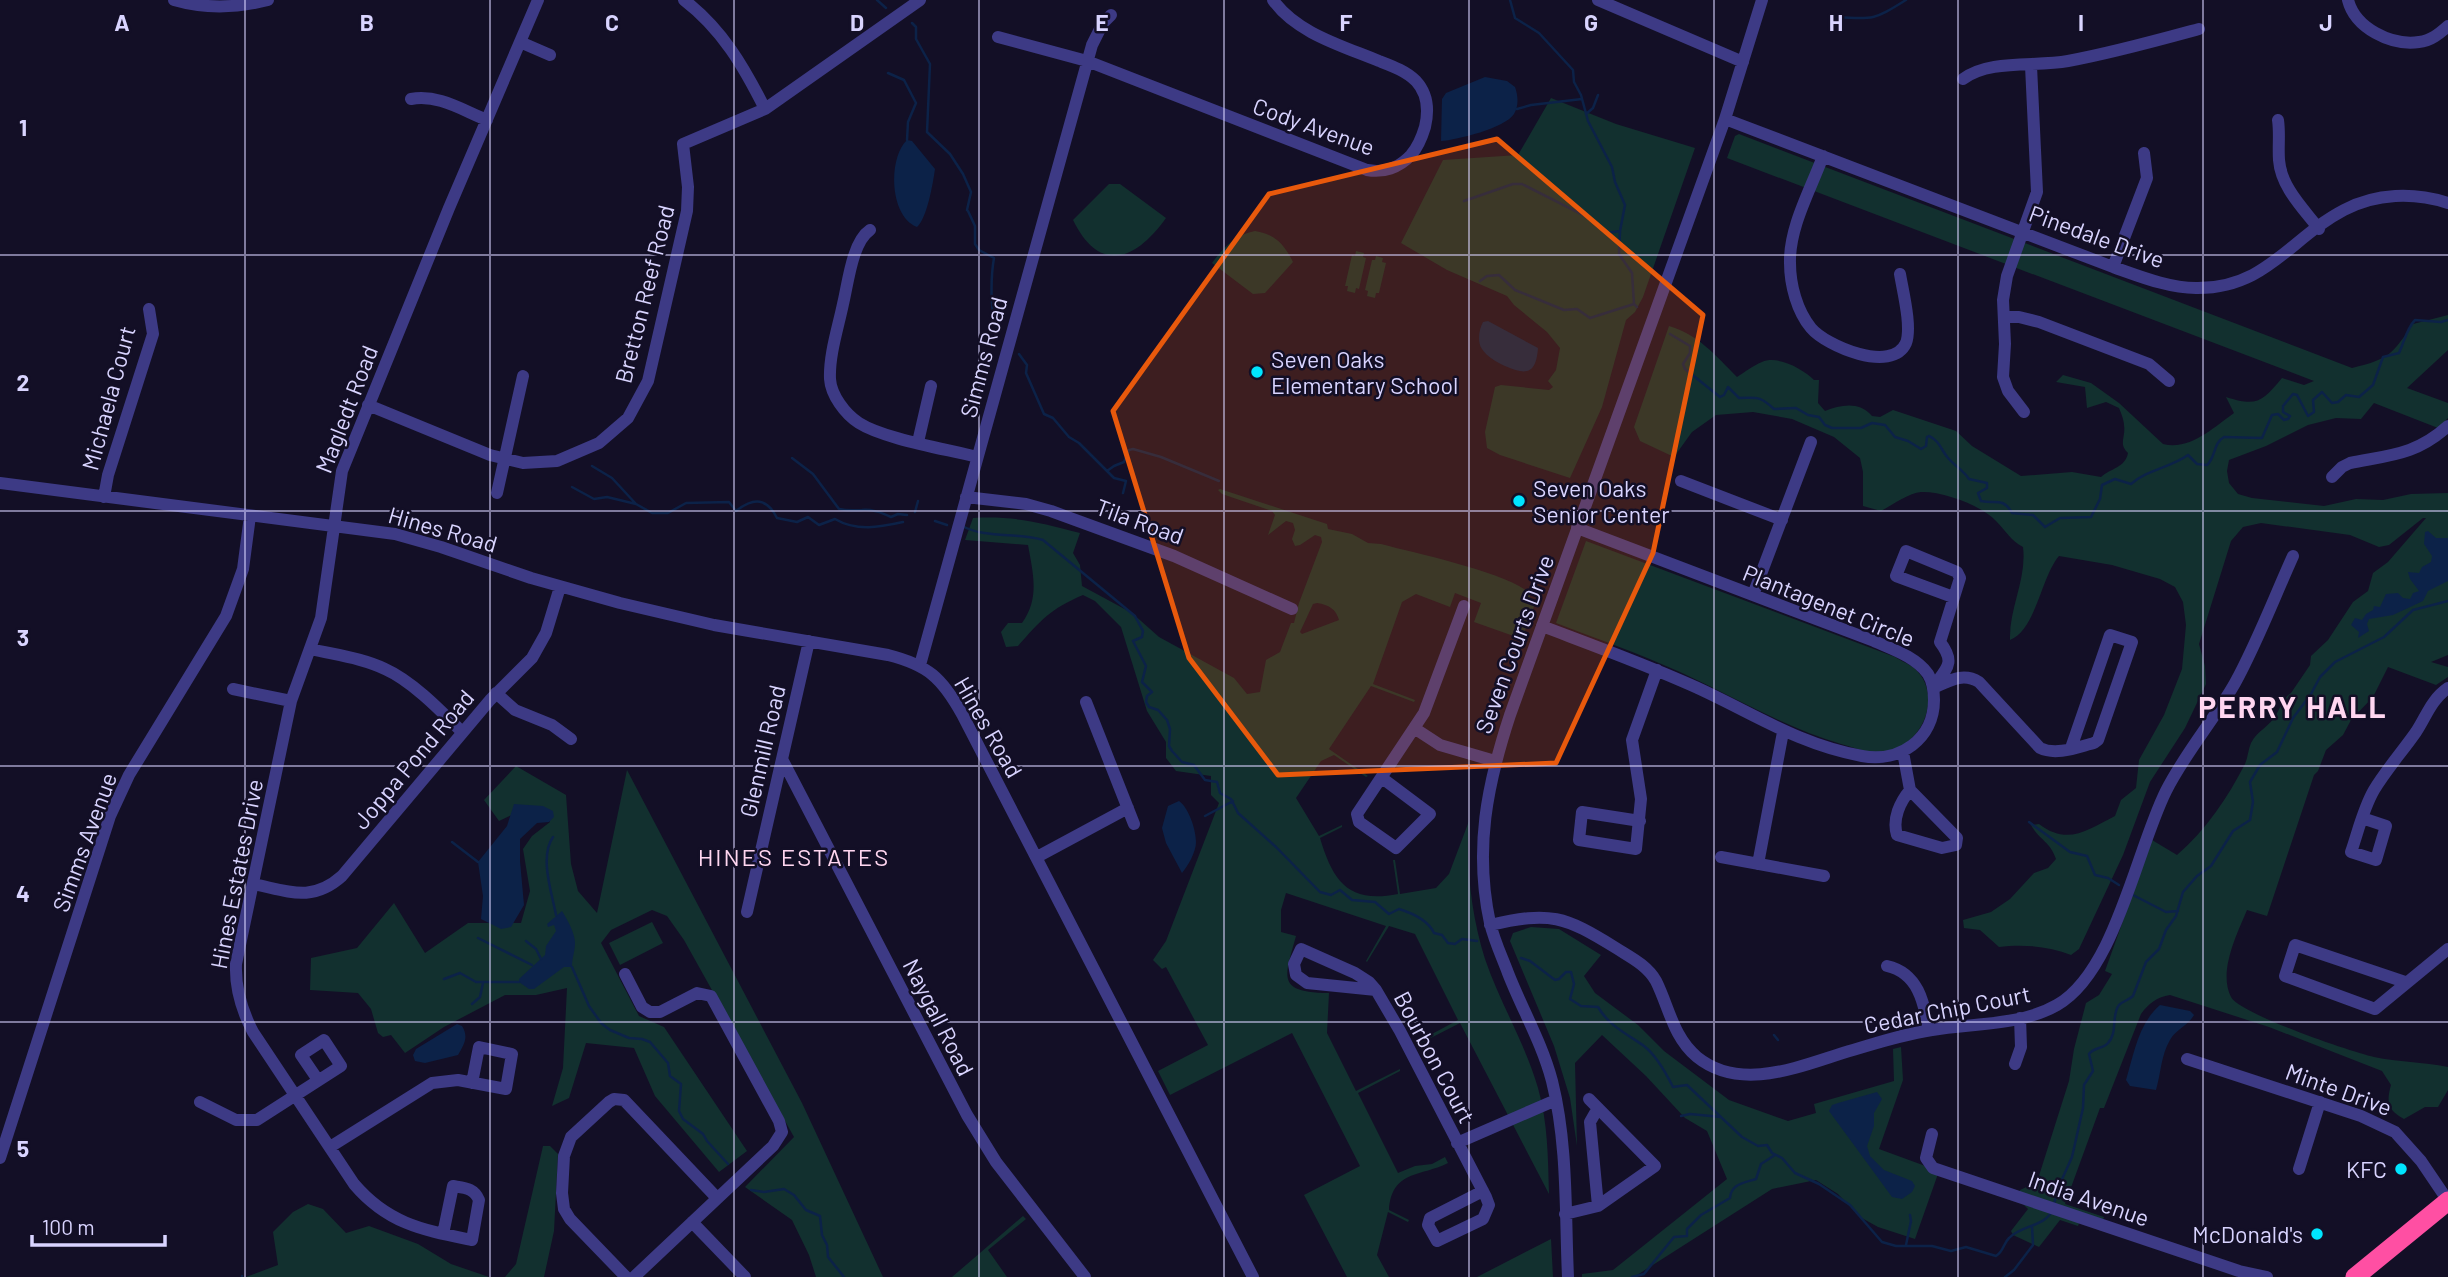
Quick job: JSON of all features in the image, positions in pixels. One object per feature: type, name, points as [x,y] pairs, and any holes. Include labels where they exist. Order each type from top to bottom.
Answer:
[{"type":"highway","points":[[2355,1277],[2448,1201]]},
{"type":"street","points":[[174,0],[225,7],[268,0]]},
{"type":"street","name":"Magledt Road","points":[[334,525],[340,479],[368,405],[538,0]]},
{"type":"street","points":[[684,0],[716,29],[734,52],[765,109],[920,0]]},
{"type":"street","name":"Cody Avenue","points":[[1087,61],[1367,170],[1389,169],[1404,162],[1416,148],[1427,114],[1426,98],[1419,85],[1401,70],[1316,34],[1292,19],[1273,0]]},
{"type":"street","points":[[1598,0],[1743,62]]},
{"type":"street","name":"Seven Courts Drive","points":[[1567,1277],[1564,1165],[1556,1100],[1546,1060],[1490,925],[1483,872],[1482,840],[1486,806],[1494,761],[1725,119],[1762,0]]},
{"type":"street","points":[[2348,0],[2362,24],[2396,40],[2420,42],[2430,39],[2448,26]]},
{"type":"street","name":"Simms Road","points":[[920,665],[1087,61],[1096,34],[1111,15]]},
{"type":"street","points":[[1963,79],[1979,69],[2031,66],[2101,55],[2199,29]]},
{"type":"street","points":[[998,37],[1087,61]]},
{"type":"street","points":[[520,42],[550,55]]},
{"type":"street","points":[[2024,412],[2008,391],[2003,377],[2003,300],[2005,284],[2034,205],[2037,180],[2031,66]]},
{"type":"street","points":[[411,100],[439,99],[487,120]]},
{"type":"street","name":"Bretton Reef Road","points":[[368,405],[467,447],[505,459],[541,463],[571,457],[610,435],[628,418],[637,404],[653,365],[687,211],[688,187],[683,144],[765,109]]},
{"type":"street","name":"Pinedale Drive","points":[[1725,119],[2113,267],[2194,289],[2241,281],[2267,267],[2344,210],[2380,198],[2414,195],[2448,202]]},
{"type":"street","points":[[2278,120],[2279,161],[2283,178],[2319,229]]},
{"type":"street","points":[[2113,267],[2147,178],[2144,153]]},
{"type":"street","points":[[1823,156],[1790,248],[1792,288],[1804,317],[1822,338],[1866,356],[1882,359],[1896,355],[1906,343],[1908,330],[1900,274]]},
{"type":"street","points":[[870,230],[861,240],[850,274],[831,365],[831,385],[845,410],[860,424],[977,457]]},
{"type":"street","name":"Michaela Court","points":[[104,497],[108,475],[153,334],[149,309]]},
{"type":"street","points":[[2004,317],[2039,322],[2149,364],[2169,381]]},
{"type":"street","points":[[497,493],[523,376]]},
{"type":"street","points":[[918,442],[931,386]]},
{"type":"street","points":[[2332,477],[2335,472],[2350,463],[2420,447],[2432,441],[2448,426]]},
{"type":"street","points":[[1753,595],[1811,442]]},
{"type":"street","points":[[1681,481],[1782,520]]},
{"type":"street","points":[[0,482],[334,525]]},
{"type":"street","name":"Tila Road","points":[[966,496],[1026,504],[1051,511],[1174,556],[1292,609]]},
{"type":"street","name":"Simms Avenue","points":[[0,1158],[110,816],[130,775],[226,616],[243,569],[250,516]]},
{"type":"street","name":"Hines Road","points":[[334,525],[419,540],[560,587],[677,617],[887,655],[920,665],[940,681],[955,703],[1037,857],[1253,1277]]},
{"type":"street","name":"Hines Estates Drive","points":[[334,525],[325,599],[311,649],[291,701],[237,953],[238,991],[253,1032],[354,1184],[378,1207],[410,1226],[443,1234]]},
{"type":"street","name":"Plantagenet Circle","points":[[1577,528],[1874,641],[1908,657],[1928,675],[1933,688]]},
{"type":"street","points":[[1542,626],[1657,670],[1783,732],[1835,750],[1866,757],[1888,757],[1903,752],[1916,743],[1930,724],[1933,715],[1933,688],[1949,666],[1948,653],[1940,642],[1960,578],[1957,572],[1906,551],[1896,576],[1954,597]]},
{"type":"street","name":"Cedar Chip Court","points":[[1490,925],[1520,918],[1549,917],[1571,922],[1587,930],[1638,962],[1651,974],[1678,1034],[1697,1056],[1715,1068],[1736,1074],[1768,1074],[1929,1030],[2020,1018],[2047,1010],[2067,999],[2084,982],[2100,959],[2166,792],[2236,681],[2293,556]]},
{"type":"street","name":"Joppa Pond Road","points":[[253,884],[306,894],[335,883],[496,693],[526,666],[537,651],[550,624],[560,587]]},
{"type":"street","points":[[1382,778],[1430,814],[1396,848],[1359,822],[1357,814],[1424,713],[1464,606]]},
{"type":"street","points":[[1933,688],[1957,678],[1972,677],[2043,751],[2071,748],[2098,740],[2132,642],[2110,635],[2071,748]]},
{"type":"street","name":"Glenmill Road","points":[[747,912],[808,641]]},
{"type":"street","points":[[311,649],[365,661],[388,670],[462,732]]},
{"type":"street","points":[[1640,821],[1582,812],[1578,839],[1636,849],[1640,821],[1641,799],[1633,740],[1657,670]]},
{"type":"street","points":[[233,689],[291,701]]},
{"type":"street","points":[[2362,818],[2373,792],[2418,729],[2431,703],[2445,691]]},
{"type":"street","points":[[496,693],[515,710],[552,725],[571,739]]},
{"type":"street","points":[[1086,702],[1134,824]]},
{"type":"street","points":[[1414,728],[1440,745],[1494,761]]},
{"type":"street","points":[[1758,864],[1783,732]]},
{"type":"street","points":[[1903,752],[1910,790],[1957,838],[1956,845],[1942,848],[1897,835],[1895,828],[1900,803],[1910,790]]},
{"type":"street","name":"Naygall Road","points":[[782,759],[967,1115],[996,1162],[1085,1277]]},
{"type":"street","points":[[1037,857],[1128,808]]},
{"type":"street","points":[[1721,857],[1824,876]]},
{"type":"street","points":[[2405,982],[2295,944],[2286,976],[2375,1009],[2448,949]]},
{"type":"street","name":"Bourbon Court","points":[[1376,990],[1307,983],[1296,975],[1294,964],[1301,949],[1355,973],[1376,990],[1483,1191]]},
{"type":"street","points":[[1887,965],[1900,970],[1915,983],[1929,1030]]},
{"type":"street","points":[[625,974],[642,1007],[650,1012],[660,1012],[697,993],[711,996],[779,1121],[782,1132],[780,1138],[634,1277]]},
{"type":"street","points":[[2015,1064],[2021,1046],[2020,1018]]},
{"type":"street","name":"Minte Drive","points":[[2187,1059],[2361,1116],[2395,1132],[2421,1161],[2448,1201]]},
{"type":"street","points":[[200,1102],[236,1120],[251,1122],[264,1117],[318,1080]]},
{"type":"street","points":[[330,1147],[425,1085],[442,1080],[472,1083]]},
{"type":"street","points":[[626,1277],[570,1219],[562,1202],[567,1144],[609,1101],[624,1100],[718,1198]]},
{"type":"street","name":"Bourbon Court","points":[[1457,1143],[1556,1100]]},
{"type":"street","points":[[2299,1170],[2320,1102]]},
{"type":"street","points":[[1565,1214],[1598,1206],[1655,1166],[1594,1104],[1590,1122],[1598,1206]]},
{"type":"street","name":"India Avenue","points":[[1932,1134],[1926,1158],[1933,1168],[2239,1271],[2267,1277]]},
{"type":"street","points":[[1483,1191],[1489,1205],[1483,1219],[1437,1241],[1428,1225],[1430,1218],[1483,1191]]},
{"type":"street","points":[[692,1222],[738,1274]]},
{"type":"highlighted area","points":[[1497,139],[1703,315],[1653,553],[1556,763],[1278,775],[1189,658],[1113,411],[1269,194]]},
{"type":"green space","points":[[1551,98],[1616,124],[1695,148],[1643,297],[1635,312],[1626,320],[1602,407],[1570,478],[1500,455],[1487,448],[1485,432],[1495,387],[1501,385],[1549,390],[1553,387],[1548,381],[1556,370],[1560,348],[1547,332],[1507,296],[1447,270],[1401,243],[1443,160],[1518,155]]},
{"type":"green space","points":[[1739,134],[2352,368],[2375,362],[2389,354],[2413,324],[2448,315],[2448,350],[2407,388],[2448,403],[2448,418],[2438,428],[2374,403],[2361,419],[2336,418],[2308,425],[2266,446],[2229,460],[2227,471],[2229,483],[2238,494],[2324,506],[2356,499],[2383,500],[2411,494],[2448,493],[2448,655],[2431,662],[2448,667],[2448,677],[2436,685],[2388,667],[2373,697],[2351,720],[2343,735],[2326,750],[2314,775],[2267,916],[2247,910],[2230,953],[2227,976],[2231,997],[2254,1013],[2274,1022],[2374,1057],[2448,1067],[2448,1090],[2438,1107],[2425,1107],[2404,1119],[2390,1105],[2391,1085],[2382,1071],[2269,1027],[2170,995],[2165,996],[2154,1001],[2141,1014],[2104,1108],[2100,1108],[2065,1204],[2104,1217],[2101,1227],[2080,1220],[2078,1226],[2060,1220],[2039,1247],[2013,1235],[2011,1231],[2028,1209],[2017,1198],[2020,1190],[2037,1182],[2069,1081],[2086,1003],[2099,995],[2112,974],[2105,971],[2152,840],[2177,855],[2197,835],[2231,789],[2245,764],[2254,739],[2273,719],[2310,665],[2311,656],[2328,640],[2353,602],[2368,591],[2373,573],[2388,562],[2426,518],[2389,545],[2379,547],[2350,535],[2261,523],[2243,527],[2231,541],[2199,644],[2205,666],[2206,684],[2185,728],[2150,782],[2123,855],[2079,949],[2071,955],[2035,946],[1999,947],[1980,930],[1964,928],[1963,920],[1991,912],[2010,899],[2034,873],[2048,868],[2056,859],[2051,848],[2031,825],[2039,824],[2059,834],[2077,834],[2115,816],[2121,800],[2136,788],[2139,760],[2164,715],[2182,669],[2186,625],[2183,602],[2175,587],[2160,579],[2112,565],[2059,556],[2026,626],[2010,640],[2012,616],[2023,571],[2023,547],[1981,510],[1930,492],[1916,493],[1881,511],[1863,506],[1863,472],[1860,458],[1834,437],[1792,419],[1753,412],[1716,415],[1692,432],[1674,457],[1640,441],[1634,427],[1669,326],[1698,340],[1737,377],[1768,360],[1790,364],[1814,380],[1819,380],[1818,403],[1825,411],[1856,406],[1872,416],[1880,417],[1893,410],[1956,431],[1972,446],[2021,476],[2072,472],[2101,477],[2121,465],[2126,458],[2128,453],[2123,443],[2124,423],[2119,408],[2106,402],[2087,408],[2085,387],[2056,382],[2063,375],[2091,383],[2119,403],[2163,444],[2173,445],[2192,441],[2234,413],[2226,397],[2252,402],[2264,397],[2282,378],[2304,385],[2314,381],[1727,158],[1735,136]]},
{"type":"green space","points":[[1109,184],[1120,184],[1166,218],[1143,244],[1131,252],[1118,255],[1106,255],[1095,249],[1073,220]]},
{"type":"green space","points":[[1255,231],[1278,241],[1293,262],[1265,293],[1253,294],[1212,263],[1230,243]]},
{"type":"green space","points":[[1356,251],[1364,253],[1363,257],[1366,258],[1359,289],[1356,288],[1355,293],[1347,291],[1348,286],[1345,286],[1352,255],[1355,256]]},
{"type":"green space","points":[[1376,256],[1383,258],[1382,262],[1386,263],[1379,293],[1376,293],[1375,298],[1367,296],[1368,291],[1365,290],[1372,260],[1375,260]]},
{"type":"green space","points":[[1218,490],[1327,524],[1328,529],[1352,534],[1368,543],[1480,570],[1517,585],[1530,593],[1530,599],[1536,601],[1522,639],[1474,622],[1481,603],[1455,593],[1450,607],[1416,594],[1402,602],[1373,684],[1415,700],[1414,702],[1371,686],[1329,749],[1368,776],[1334,755],[1321,761],[1296,798],[1319,836],[1342,825],[1320,838],[1325,853],[1337,877],[1345,886],[1367,896],[1398,894],[1393,860],[1400,894],[1436,888],[1449,874],[1469,821],[1471,890],[1480,942],[1491,975],[1533,1071],[1544,1114],[1549,1194],[1460,1023],[1419,1044],[1417,1042],[1458,1020],[1415,934],[1389,926],[1367,962],[1386,926],[1286,893],[1281,910],[1281,932],[1296,936],[1287,972],[1288,980],[1300,989],[1329,993],[1327,1033],[1356,1091],[1400,1069],[1358,1093],[1398,1173],[1415,1166],[1432,1164],[1445,1157],[1448,1163],[1402,1181],[1391,1197],[1389,1210],[1409,1220],[1408,1222],[1388,1212],[1377,1255],[1389,1277],[1347,1277],[1304,1195],[1360,1166],[1292,1033],[1170,1095],[1158,1071],[1208,1045],[1166,967],[1162,969],[1153,960],[1166,941],[1219,803],[1211,795],[1211,776],[1176,771],[1166,758],[1166,742],[1147,711],[1121,627],[1095,601],[1083,595],[1062,605],[1033,629],[1018,646],[1006,647],[1001,632],[1008,623],[1022,623],[1028,614],[1033,595],[1028,545],[965,540],[973,518],[1027,521],[1080,533],[1073,553],[1080,565],[1082,586],[1132,613],[1159,637],[1234,678],[1247,694],[1260,692],[1266,660],[1280,652],[1291,623],[1294,623],[1322,542],[1321,537],[1315,535],[1295,546],[1292,539],[1295,530],[1293,523],[1286,521],[1268,535],[1275,515],[1272,511],[1222,494]],"holes":[[[1313,604],[1334,610],[1339,620],[1302,634],[1300,632]]]},
{"type":"green space","points":[[1586,541],[1895,657],[1914,668],[1924,680],[1928,708],[1923,722],[1905,744],[1892,751],[1877,753],[1859,749],[1799,729],[1665,665],[1556,623]]},
{"type":"green space","points":[[516,766],[566,795],[571,864],[578,891],[597,913],[627,770],[802,1103],[883,1277],[816,1277],[792,1220],[745,1187],[794,1137],[684,940],[667,916],[652,910],[611,930],[601,943],[639,1016],[664,1027],[747,1151],[719,1172],[655,1096],[634,1048],[586,1043],[569,1098],[552,1106],[563,1068],[567,988],[536,995],[505,995],[444,1027],[405,1053],[391,1035],[383,1037],[378,1033],[371,1009],[358,993],[310,990],[311,958],[357,948],[394,903],[425,953],[468,923],[521,923],[530,891],[523,849],[532,836],[550,822],[550,810],[524,809],[499,821],[484,800]]},
{"type":"green space","points":[[652,922],[663,943],[620,965],[609,943]]},
{"type":"green space","points":[[1531,927],[1559,929],[1601,955],[1584,976],[1595,993],[1638,1025],[1664,1051],[1729,1100],[1788,1121],[1816,1113],[1814,1104],[1894,1081],[1893,1049],[1901,1047],[1903,1080],[1879,1149],[1939,1171],[1915,1239],[1878,1227],[1860,1217],[1838,1194],[1816,1180],[1772,1189],[1634,1277],[1582,1277],[1582,1274],[1613,1270],[1727,1179],[1707,1131],[1685,1118],[1646,1076],[1602,1035],[1575,1063],[1577,1146],[1570,1098],[1554,1046],[1510,941],[1513,933]]},
{"type":"green space","points":[[543,1146],[550,1146],[558,1154],[554,1231],[544,1277],[505,1277],[516,1264]]},
{"type":"green space","points":[[308,1204],[323,1209],[346,1233],[369,1226],[418,1244],[451,1264],[489,1277],[246,1277],[278,1265],[273,1232],[293,1212]]},
{"type":"green space","points":[[1023,1216],[1026,1219],[988,1250],[1007,1277],[952,1277]]},
{"type":"green space","points":[[1551,1239],[1553,1277],[1477,1277]]},
{"type":"water","points":[[1485,77],[1507,81],[1515,87],[1518,100],[1514,114],[1491,128],[1469,136],[1441,141],[1442,99],[1446,93]]},
{"type":"water","points":[[907,140],[912,141],[935,169],[927,208],[917,227],[908,221],[901,211],[894,186],[897,160]]},
{"type":"water","points":[[1488,321],[1538,348],[1532,368],[1524,371],[1512,369],[1484,352],[1479,343],[1480,332],[1483,322]]},
{"type":"water","points":[[2428,531],[2436,538],[2448,538],[2448,581],[2428,591],[2423,601],[2393,615],[2369,619],[2369,631],[2358,638],[2359,632],[2351,625],[2355,618],[2362,620],[2374,606],[2380,607],[2386,594],[2398,593],[2403,598],[2410,599],[2413,593],[2419,591],[2408,572],[2419,573],[2422,567],[2431,562],[2432,556],[2424,544],[2425,532]]},
{"type":"water","points":[[1179,801],[1191,820],[1196,842],[1191,859],[1182,873],[1166,843],[1162,828],[1168,806]]},
{"type":"water","points":[[514,804],[543,806],[553,811],[554,817],[549,822],[537,823],[520,839],[524,905],[511,927],[501,929],[481,919],[483,896],[478,862],[507,826]]},
{"type":"water","points":[[562,911],[575,939],[572,967],[564,967],[534,989],[529,989],[519,982],[519,979],[545,955],[546,946],[556,931],[554,925],[548,927],[547,924]]},
{"type":"water","points":[[2160,1005],[2190,1011],[2194,1015],[2167,1046],[2156,1090],[2130,1086],[2126,1080],[2138,1040],[2147,1021]]},
{"type":"water","points":[[457,1024],[462,1026],[465,1037],[458,1055],[425,1063],[415,1061],[413,1055],[416,1049]]},
{"type":"water","points":[[1877,1092],[1882,1099],[1874,1113],[1874,1126],[1867,1146],[1870,1156],[1884,1170],[1912,1181],[1915,1186],[1912,1192],[1902,1199],[1892,1197],[1829,1111],[1832,1105]]},
{"type":"waterway","points":[[877,0],[886,8]]},
{"type":"waterway","points":[[1510,0],[1515,18],[1539,33],[1573,70],[1574,82],[1581,95],[1588,121],[1612,167],[1625,205],[1619,254],[1632,273],[1634,304],[1637,307]]},
{"type":"waterway","points":[[1837,17],[1874,17],[1906,0]]},
{"type":"waterway","points":[[912,23],[916,27],[916,39],[930,64],[927,132],[950,154],[963,174],[971,192],[967,210]]},
{"type":"waterway","points":[[888,73],[904,80],[916,103],[908,122],[907,140]]},
{"type":"waterway","points":[[1586,114],[1593,108],[1598,95]]},
{"type":"waterway","points":[[1517,109],[1582,99]]},
{"type":"waterway","points":[[1464,201],[1513,184],[1522,184],[1591,219],[1607,233],[1620,231]]},
{"type":"waterway","points":[[968,211],[975,226],[975,244],[979,250],[994,258],[992,307],[999,331]]},
{"type":"waterway","points":[[1480,281],[1487,276],[1499,275],[1515,290],[1564,310],[1577,309],[1590,318],[1634,304]]},
{"type":"waterway","points":[[1670,334],[1690,346],[1690,353],[1683,364],[1685,369],[1720,397],[1728,387],[1739,398],[1761,399],[1774,409],[1796,408],[1808,415],[1819,417],[1825,425],[1832,428],[1861,428],[1872,423],[1885,425],[1895,437],[1921,449],[1926,446],[1929,436],[1936,440],[1948,458],[1969,479],[1987,483],[1987,488],[1978,493],[1981,501],[2002,503],[2012,513],[2033,515],[2045,527],[2060,518],[2091,517],[2100,499],[2102,485],[2115,479],[2131,484],[2188,455],[2197,464],[2207,465],[2224,437],[2262,438],[2272,415],[2278,414],[2284,420],[2288,419],[2290,416],[2283,412],[2283,406],[2293,394],[2297,395],[2308,416],[2314,412],[2313,400],[2322,392],[2332,403],[2338,402],[2346,395],[2359,397],[2373,385],[2383,357],[2399,353],[2415,320],[2448,320]]},
{"type":"waterway","points":[[1019,354],[1027,365],[1026,373],[1044,414],[1053,418],[1069,437],[1079,443],[1114,478],[1126,481],[1123,493]]},
{"type":"waterway","points":[[1107,471],[1124,462],[1129,450],[1133,449],[1161,457],[1219,481]]},
{"type":"waterway","points":[[792,458],[813,474],[839,509],[870,510],[891,517],[898,514],[907,515]]},
{"type":"waterway","points":[[592,466],[612,478],[636,504],[652,513],[668,513],[686,503],[729,502],[736,511],[749,503],[760,502],[769,506],[777,518],[797,522],[808,517],[819,525],[835,519],[860,527],[903,522]]},
{"type":"waterway","points":[[572,487],[594,499],[607,497],[636,504]]},
{"type":"waterway","points":[[915,512],[918,501]]},
{"type":"waterway","points":[[935,521],[947,525]]},
{"type":"waterway","points":[[962,526],[981,533],[1043,540],[1135,616],[1143,631],[1142,637],[1133,641],[1146,666],[1142,682],[1152,692],[1147,696],[1146,702],[1167,720],[1170,729],[1169,746],[1172,751],[1182,762],[1194,765],[1205,780],[1217,782],[1220,793],[1231,799],[1238,813],[1320,892],[1331,895],[1340,890],[1352,900],[1375,902],[1389,914],[1399,909],[1424,921],[1448,943],[1455,944],[1462,939],[1477,941]]},
{"type":"waterway","points":[[2054,1204],[2072,1157],[2083,1108],[2084,1085],[2093,1071],[2089,1054],[2106,1045],[2111,1039],[2117,1009],[2133,996],[2146,962],[2159,949],[2166,930],[2176,916],[2183,892],[2197,876],[2211,866],[2233,831],[2250,820],[2253,802],[2250,782],[2260,765],[2277,752],[2293,718],[2320,677],[2335,662],[2384,637],[2413,610],[2448,601]]},
{"type":"waterway","points":[[1205,816],[1233,801]]},
{"type":"waterway","points":[[2029,822],[2070,852],[2087,856],[2095,875],[2108,878],[2119,885]]},
{"type":"waterway","points":[[553,837],[549,845],[547,865],[556,915]]},
{"type":"waterway","points":[[452,842],[478,862]]},
{"type":"waterway","points":[[2131,894],[2166,912],[2178,911]]},
{"type":"waterway","points":[[478,938],[532,965]]},
{"type":"waterway","points":[[526,941],[536,949],[541,959]]},
{"type":"waterway","points":[[1521,958],[1530,961],[1555,980],[1566,972],[1571,972],[1574,984],[1570,999],[1581,1006],[1598,1007],[1613,1025],[1653,1055],[1673,1087],[1687,1085],[1742,1137],[1758,1146],[1767,1145],[1772,1153],[1782,1158],[1795,1173],[1819,1184],[1850,1205],[1882,1242],[1896,1246],[1932,1246],[1951,1251],[1966,1247],[1996,1256],[2014,1234],[2044,1220],[2052,1211]]},
{"type":"waterway","points":[[572,967],[589,1006],[601,1023],[629,1038],[650,1042],[668,1063],[670,1076],[681,1084],[679,1111],[683,1119],[703,1134],[728,1164]]},
{"type":"waterway","points":[[444,979],[460,973],[476,982],[519,982]]},
{"type":"waterway","points":[[472,1004],[480,997],[483,983]]},
{"type":"waterway","points":[[1774,1035],[1778,1040]]},
{"type":"waterway","points":[[1681,1116],[1690,1114],[1721,1117]]},
{"type":"waterway","points":[[1632,1277],[1644,1274],[1674,1237],[1687,1236],[1687,1229],[1701,1215],[1730,1198],[1735,1187],[1756,1179],[1761,1164],[1775,1155]]},
{"type":"waterway","points":[[751,1190],[764,1192],[784,1189],[794,1195],[806,1210],[820,1216],[828,1257],[844,1277]]},
{"type":"waterway","points":[[1906,1245],[1910,1215]]},
{"type":"waterway","points":[[2005,1277],[2014,1270],[2033,1245],[2032,1226]]},
{"type":"place","name":"Seven Oaks Elementary School","points":[[1257,372]]},
{"type":"place","name":"Seven Oaks Senior Center","points":[[1519,501]]},
{"type":"place","name":"KFC","points":[[2401,1169]]},
{"type":"place","name":"McDonald's","points":[[2317,1234]]},
{"type":"district","name":"PERRY HALL","points":[[2293,706]]},
{"type":"district","name":"HINES ESTATES","points":[[794,856]]}]
